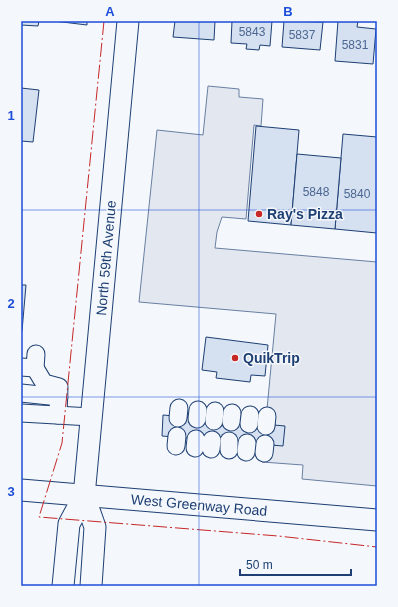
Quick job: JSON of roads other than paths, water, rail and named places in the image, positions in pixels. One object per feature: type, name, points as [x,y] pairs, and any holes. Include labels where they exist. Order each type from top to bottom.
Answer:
[{"type":"main road","name":"North 59th Avenue","points":[[63,586],[69,524],[84,496],[128,21]]},
{"type":"main road","name":"West Greenway Road","points":[[21,490],[377,520]]},
{"type":"main road","name":"North 59th Avenue","points":[[84,496],[95,527],[91,586]]},
{"type":"lane","points":[[31,363],[44,383],[59,387],[58,415]]},
{"type":"lane","points":[[21,393],[59,397]]},
{"type":"lane","points":[[21,413],[91,417]]},
{"type":"place","name":"Ray's Pizza","points":[[259,214]]},
{"type":"place","name":"QuikTrip","points":[[235,358]]}]
